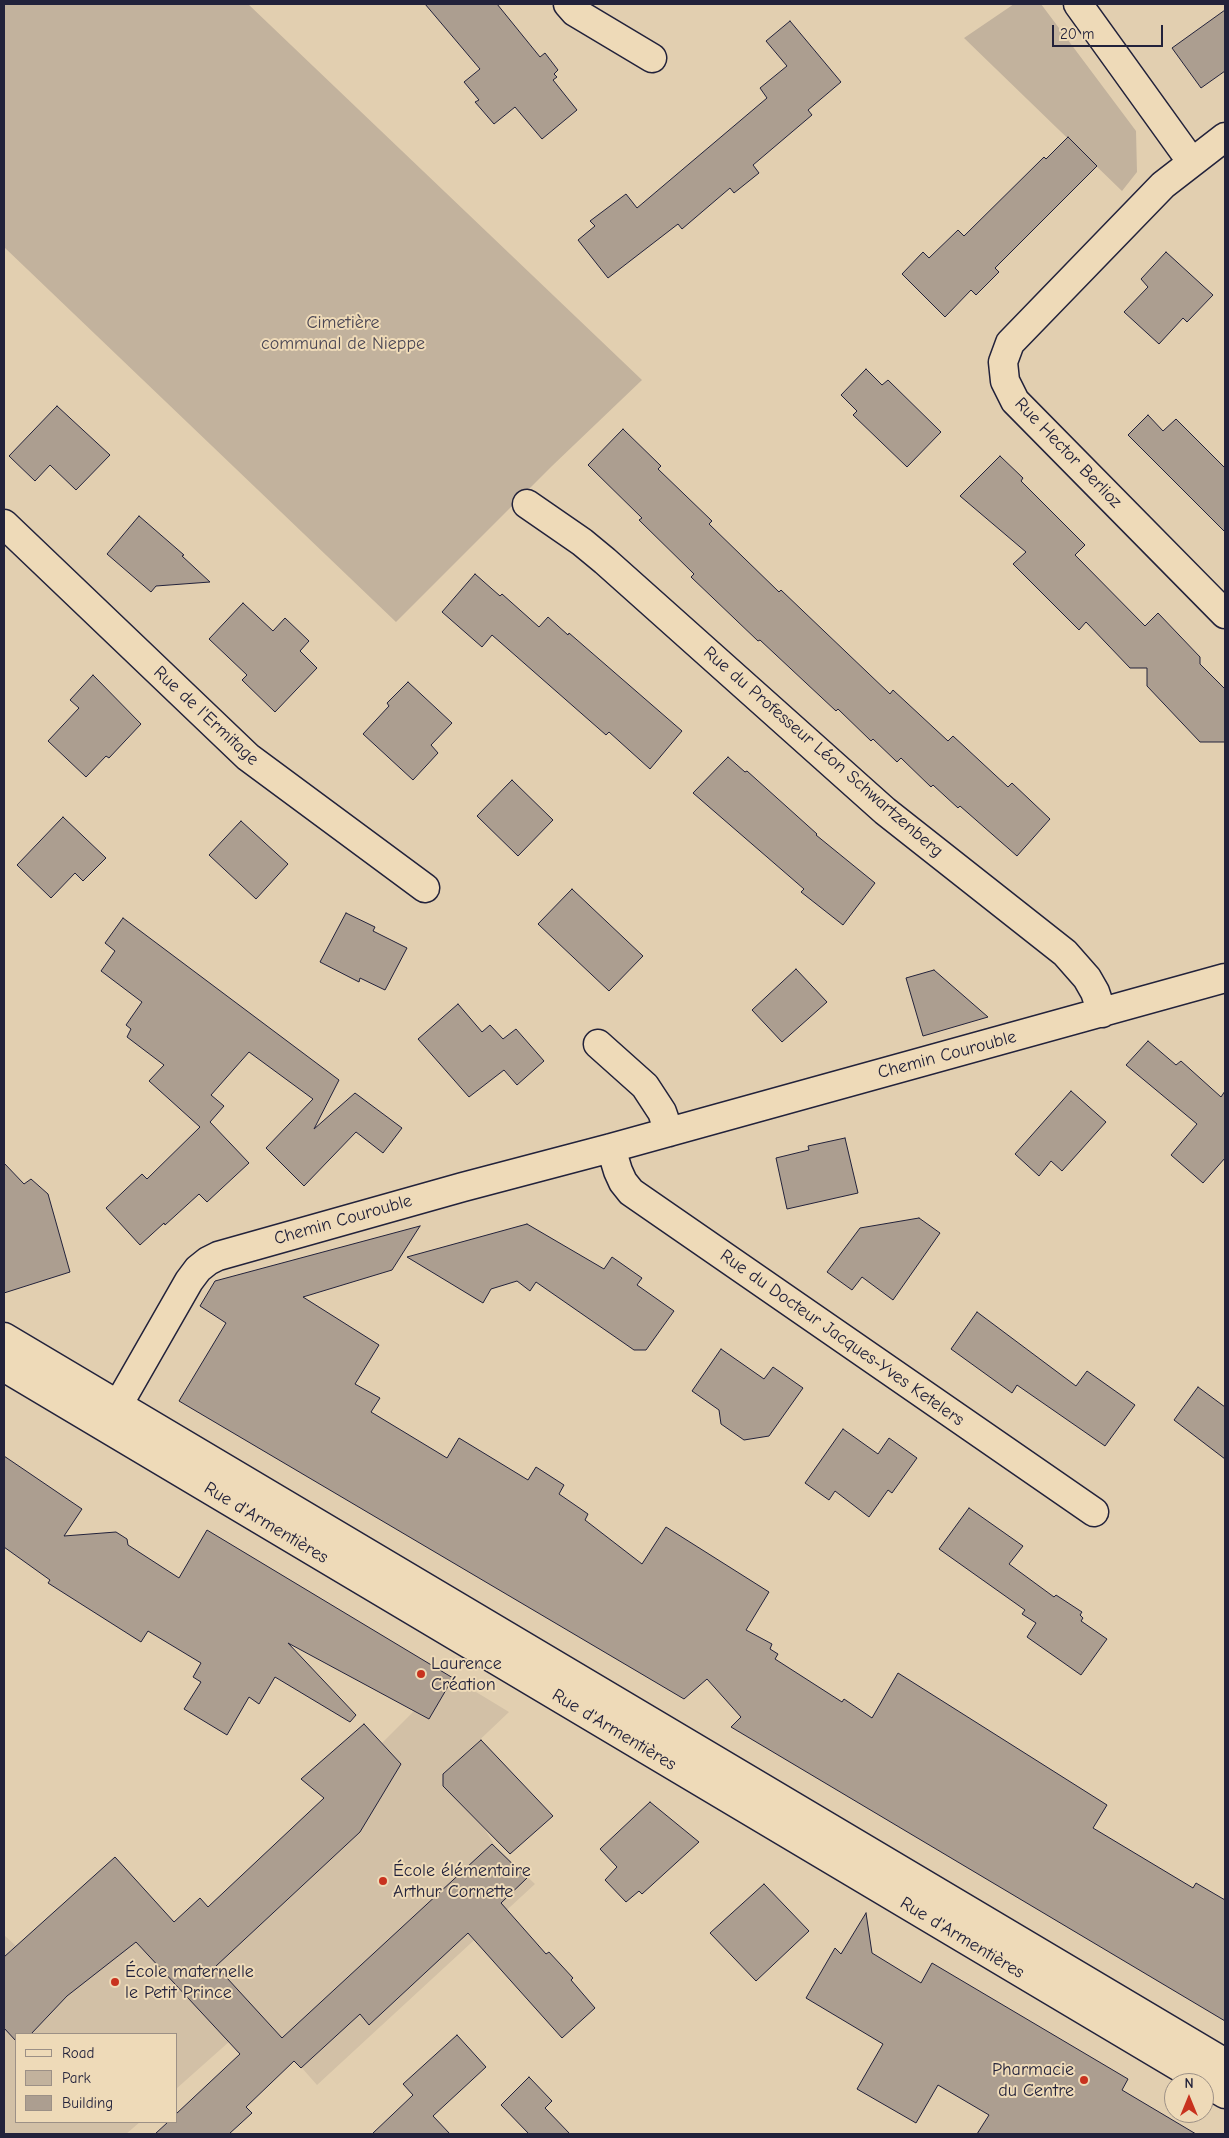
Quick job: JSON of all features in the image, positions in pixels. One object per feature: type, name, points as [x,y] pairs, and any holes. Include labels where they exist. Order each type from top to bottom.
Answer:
[{"type":"street","points":[[568,4],[575,12],[652,58]]},
{"type":"street","points":[[1078,4],[1191,161]]},
{"type":"street","name":"Rue Hector Berlioz","points":[[1225,137],[1191,161],[1163,185],[1010,343],[1005,353],[1003,373],[1009,391],[1016,401],[1225,614]]},
{"type":"street","name":"Rue du Professeur Léon Schwartzenberg","points":[[527,504],[582,542],[885,811],[1065,953],[1078,966],[1091,985],[1102,1013]]},
{"type":"street","name":"Rue de l'Ermitage","points":[[4,524],[248,757],[425,888]]},
{"type":"street","name":"Chemin Courouble","points":[[112,1416],[189,1281],[208,1260],[233,1251],[463,1187],[611,1148],[1225,978]]},
{"type":"street","points":[[598,1044],[645,1086],[662,1112],[669,1132]]},
{"type":"street","name":"Rue du Docteur Jacques-Yves Ketelers","points":[[611,1148],[618,1171],[623,1182],[631,1192],[1094,1512]]},
{"type":"street","name":"Rue d'Armentières","points":[[4,1337],[112,1416],[1225,2094]]},
{"type":"street","name":"Rue d'Armentières","points":[[4,1367],[112,1416],[1225,2063]]},
{"type":"shaded area","name":"École élémentaire Arthur Cornette","points":[[453,1678],[509,1712],[448,1770],[456,1799],[484,1828],[495,1846],[535,1884],[317,2085],[257,2017],[178,2087],[178,2033],[15,2033],[15,2123],[139,2123],[126,2134],[4,2134],[4,1935],[16,1946],[115,1857],[174,1922],[200,1898],[208,1907],[414,1711],[429,1718]]},
{"type":"green space","name":"Cimetière communal de Nieppe","points":[[4,4],[248,4],[642,380],[552,466],[396,622],[4,247]]},
{"type":"green space","points":[[1014,4],[1041,4],[1136,131],[1137,172],[1122,191],[964,38]]},
{"type":"building","points":[[425,4],[497,4],[540,57],[545,53],[558,70],[554,74],[557,77],[553,80],[577,110],[542,139],[515,107],[494,124],[475,102],[479,100],[464,82],[480,69]]},
{"type":"building","points":[[1225,10],[1225,71],[1201,88],[1172,48]]},
{"type":"building","points":[[790,21],[841,82],[808,110],[812,115],[753,165],[759,173],[734,193],[730,188],[682,229],[678,224],[608,278],[578,240],[595,226],[590,221],[626,194],[637,208],[767,98],[760,88],[787,66],[766,41]]},
{"type":"building","points":[[1068,137],[1097,166],[995,268],[999,272],[976,295],[971,290],[945,317],[902,274],[923,252],[929,258],[958,230],[964,236],[1044,157],[1046,159]]},
{"type":"building","points":[[1166,252],[1213,295],[1187,322],[1183,318],[1159,344],[1124,312],[1148,287],[1141,279]]},
{"type":"building","points":[[866,369],[882,385],[888,380],[941,432],[907,467],[853,415],[857,411],[841,395]]},
{"type":"building","points":[[57,406],[110,455],[76,490],[50,465],[35,481],[9,456]]},
{"type":"building","points":[[1148,415],[1163,431],[1176,419],[1225,468],[1225,532],[1128,435]]},
{"type":"building","points":[[623,429],[661,466],[658,469],[712,521],[709,524],[779,592],[781,590],[890,694],[893,690],[948,741],[953,736],[1008,787],[1012,783],[1050,819],[1017,856],[960,806],[958,808],[933,785],[931,787],[901,758],[897,762],[873,739],[871,741],[838,709],[836,711],[760,640],[758,641],[691,577],[694,574],[639,520],[642,518],[588,465]]},
{"type":"building","points":[[1000,456],[1023,478],[1021,481],[1085,545],[1075,555],[1145,626],[1158,613],[1200,657],[1200,664],[1225,689],[1225,742],[1200,742],[1147,686],[1147,668],[1130,668],[1086,622],[1079,630],[1013,564],[1026,552],[960,496]]},
{"type":"building","points":[[139,516],[184,555],[182,556],[210,582],[156,586],[151,592],[107,554]]},
{"type":"building","points":[[475,574],[500,596],[502,594],[539,627],[548,617],[682,731],[650,769],[609,732],[606,735],[492,635],[482,647],[442,612]]},
{"type":"building","points":[[243,603],[273,631],[285,618],[309,641],[300,651],[317,668],[275,712],[242,680],[247,675],[209,639]]},
{"type":"building","points":[[93,675],[141,724],[109,758],[106,756],[86,777],[48,741],[79,708],[70,700]]},
{"type":"building","points":[[408,682],[452,723],[431,745],[438,753],[413,780],[363,734],[389,706],[387,703]]},
{"type":"building","points":[[728,757],[745,772],[747,771],[816,835],[875,883],[843,925],[801,892],[804,889],[693,793]]},
{"type":"building","points":[[512,780],[553,820],[518,856],[477,816]]},
{"type":"building","points":[[63,817],[106,858],[83,881],[75,873],[51,898],[17,865]]},
{"type":"building","points":[[241,821],[288,864],[256,899],[209,855]]},
{"type":"building","points":[[572,889],[643,956],[609,991],[538,924]]},
{"type":"building","points":[[346,913],[375,927],[373,931],[407,948],[385,990],[360,978],[359,982],[320,962]]},
{"type":"building","points":[[123,918],[339,1080],[314,1129],[355,1093],[402,1128],[383,1153],[356,1132],[304,1186],[266,1148],[313,1099],[249,1052],[211,1095],[224,1106],[210,1122],[249,1163],[207,1202],[199,1194],[140,1245],[106,1208],[142,1174],[147,1179],[200,1127],[149,1081],[164,1065],[127,1037],[131,1029],[126,1025],[142,1002],[101,971],[115,951],[105,943]]},
{"type":"building","points":[[796,969],[827,1002],[782,1042],[752,1010]]},
{"type":"building","points":[[934,970],[988,1017],[923,1036],[906,978]]},
{"type":"building","points":[[458,1004],[482,1032],[490,1025],[503,1039],[516,1029],[544,1061],[517,1085],[504,1070],[469,1097],[418,1039]]},
{"type":"building","points":[[1148,1041],[1176,1065],[1181,1061],[1221,1097],[1225,1091],[1225,1158],[1203,1183],[1171,1155],[1197,1124],[1126,1065]]},
{"type":"building","points":[[1071,1091],[1106,1122],[1062,1171],[1051,1161],[1039,1176],[1015,1154]]},
{"type":"building","points":[[845,1138],[858,1193],[787,1209],[776,1158],[809,1150],[808,1146]]},
{"type":"building","points":[[4,1163],[24,1184],[31,1179],[48,1194],[70,1272],[4,1293]]},
{"type":"building","points":[[919,1218],[940,1233],[893,1300],[862,1277],[852,1290],[827,1272],[860,1228]]},
{"type":"building","points":[[527,1224],[604,1269],[612,1257],[642,1278],[637,1285],[674,1311],[646,1350],[634,1350],[536,1282],[530,1291],[517,1281],[491,1289],[483,1303],[407,1257]]},
{"type":"building","points":[[420,1226],[392,1270],[303,1297],[379,1345],[355,1384],[380,1398],[371,1412],[447,1458],[459,1438],[528,1480],[536,1467],[564,1485],[559,1494],[588,1514],[585,1520],[642,1564],[666,1527],[769,1592],[746,1630],[772,1644],[770,1649],[778,1654],[775,1659],[842,1702],[844,1699],[872,1718],[898,1673],[1107,1805],[1093,1828],[1193,1888],[1196,1883],[1225,1900],[1225,2021],[731,1727],[741,1717],[707,1679],[684,1699],[179,1401],[226,1323],[200,1306],[215,1281]]},
{"type":"building","points":[[977,1312],[1076,1386],[1087,1371],[1135,1405],[1105,1446],[1017,1385],[1012,1393],[951,1349]]},
{"type":"building","points":[[721,1349],[764,1379],[773,1367],[803,1388],[769,1436],[744,1440],[721,1424],[719,1410],[692,1391]]},
{"type":"building","points":[[1198,1387],[1225,1407],[1225,1459],[1174,1420]]},
{"type":"building","points":[[843,1429],[878,1454],[889,1438],[917,1458],[892,1493],[888,1490],[869,1517],[835,1491],[829,1500],[805,1483]]},
{"type":"building","points":[[4,1456],[82,1509],[64,1536],[116,1532],[127,1539],[128,1545],[179,1578],[207,1530],[453,1678],[429,1719],[288,1643],[356,1715],[350,1722],[275,1677],[259,1704],[249,1697],[227,1735],[184,1709],[201,1682],[193,1677],[201,1663],[148,1631],[141,1642],[48,1583],[50,1580],[4,1547]]},
{"type":"building","points":[[969,1508],[1023,1546],[1009,1564],[1054,1597],[1056,1595],[1082,1612],[1080,1615],[1083,1618],[1081,1621],[1107,1639],[1081,1675],[1027,1637],[1036,1623],[1022,1614],[1025,1610],[939,1549]]},
{"type":"building","points":[[364,1724],[401,1764],[360,1832],[216,1966],[282,2038],[492,1844],[527,1878],[501,1903],[546,1954],[549,1952],[573,1978],[571,1980],[595,2008],[562,2038],[468,1933],[369,2025],[360,2014],[301,2068],[294,2061],[246,2107],[252,2113],[229,2134],[155,2134],[167,2123],[178,2123],[178,2112],[240,2054],[136,1942],[67,1996],[32,2033],[15,2033],[15,2040],[4,2028],[4,1957],[115,1857],[174,1922],[200,1898],[208,1907],[324,1798],[301,1779]]},
{"type":"building","points":[[481,1740],[553,1816],[510,1854],[443,1786],[443,1774]]},
{"type":"building","points":[[650,1802],[699,1842],[642,1894],[639,1891],[626,1902],[605,1880],[617,1867],[600,1849]]},
{"type":"building","points":[[764,1884],[809,1931],[756,1981],[710,1933]]},
{"type":"building","points":[[866,1913],[872,1953],[921,1983],[932,1963],[1128,2079],[1122,2090],[1164,2115],[1164,2123],[1178,2123],[1196,2134],[977,2134],[989,2115],[938,2085],[916,2123],[857,2089],[883,2044],[806,1998],[835,1948],[841,1954]]},
{"type":"building","points":[[457,2035],[486,2067],[433,2116],[450,2134],[372,2134],[413,2095],[403,2084]]},
{"type":"building","points":[[529,2077],[552,2101],[545,2108],[570,2134],[529,2134],[501,2105]]},
{"type":"place","name":"Laurence Création","points":[[421,1674]]},
{"type":"place","name":"École élémentaire Arthur Cornette","points":[[383,1881]]},
{"type":"place","name":"École maternelle le Petit Prince","points":[[115,1982]]},
{"type":"place","name":"Pharmacie du Centre","points":[[1084,2080]]}]
